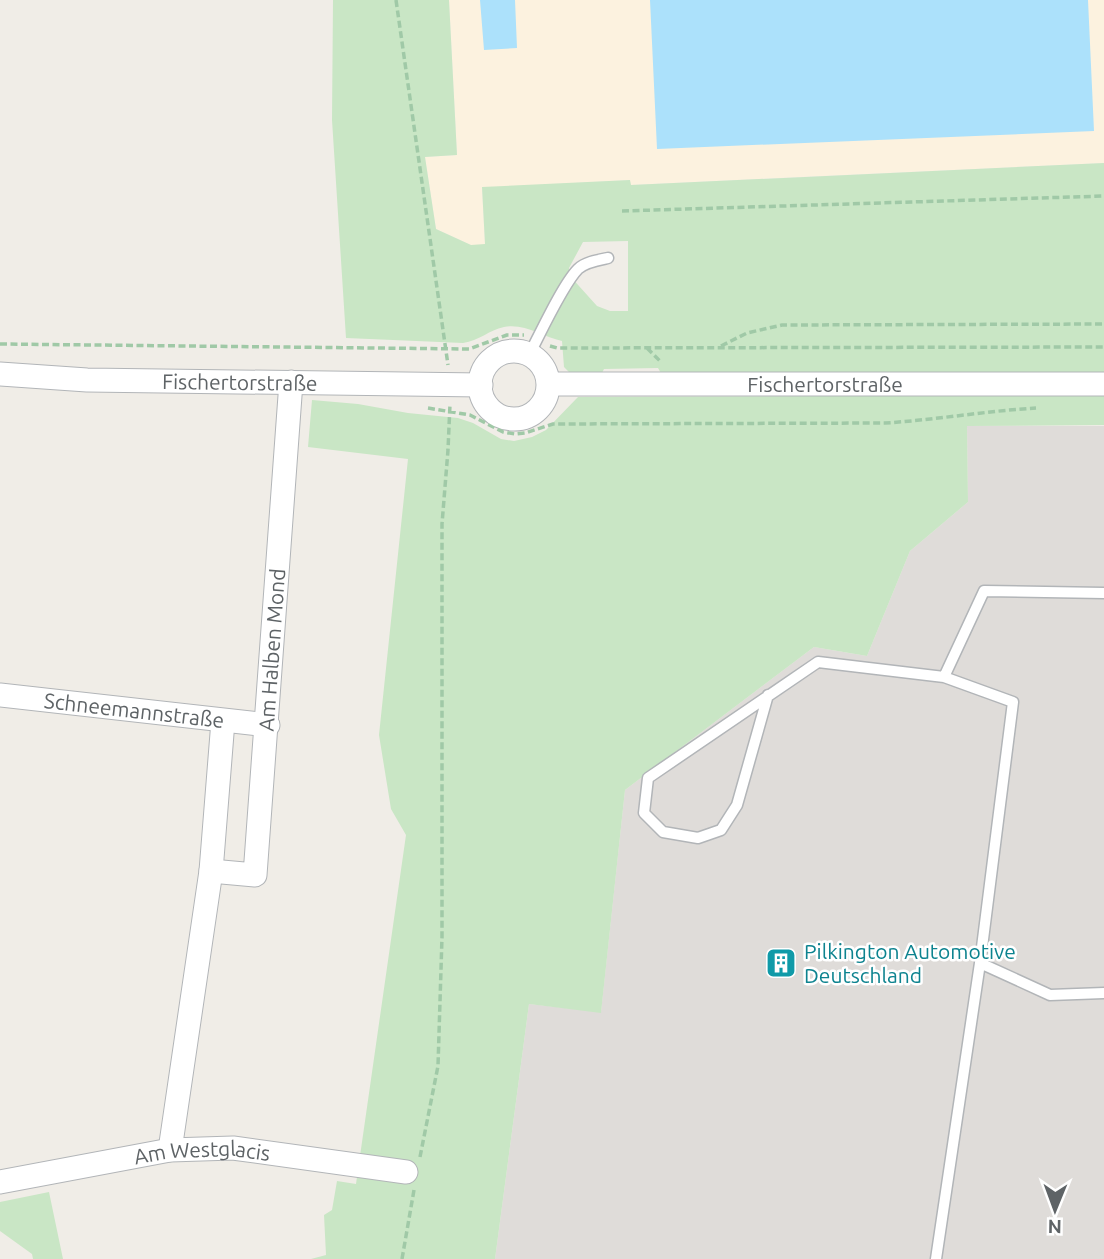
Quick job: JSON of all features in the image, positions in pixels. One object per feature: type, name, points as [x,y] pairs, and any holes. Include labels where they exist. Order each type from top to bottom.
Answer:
[{"type":"street","points":[[533,347],[549,384],[543,403],[536,411],[517,419],[497,415],[489,408],[483,400],[481,385],[484,370],[498,355],[533,347]]},
{"type":"street","name":"Fischertorstraße","points":[[0,374],[87,380],[481,385]]},
{"type":"street","name":"Am Halben Mond","points":[[211,871],[256,875],[290,382]]},
{"type":"street","name":"Fischertorstraße","points":[[549,384],[1104,384]]},
{"type":"street","name":"Schneemannstraße","points":[[0,695],[268,725]]},
{"type":"street","name":"Am Halben Mond","points":[[170,1150],[211,871],[223,720]]},
{"type":"street","name":"Am Westglacis","points":[[0,1182],[170,1150],[233,1148],[412,1172]]},
{"type":"lane","points":[[533,347],[578,269],[608,258]]},
{"type":"lane","points":[[944,677],[984,591],[1104,593]]},
{"type":"lane","points":[[768,695],[737,805],[721,830],[698,838],[663,832],[644,813],[649,778],[768,695],[818,662],[944,677],[1013,702],[980,963],[936,1259]]},
{"type":"lane","points":[[980,963],[1050,995],[1104,993]]},
{"type":"path","points":[[396,0],[447,349]]},
{"type":"path","points":[[622,211],[1104,196]]},
{"type":"path","points":[[719,347],[747,333],[782,325],[1104,324]]},
{"type":"path","points":[[0,344],[447,349],[477,348],[507,335],[517,334],[533,347],[558,348],[1104,347]]},
{"type":"path","points":[[423,408],[470,415],[503,432],[515,434],[553,424],[885,423],[1041,408]]},
{"type":"path","points":[[402,1259],[412,1172],[438,1066],[442,937],[442,524],[450,410]]},
{"type":"shaded area","points":[[449,0],[1104,0],[1104,163],[630,185],[630,180],[482,188],[485,245],[471,245],[436,229],[425,157],[457,155]]},
{"type":"shaded area","points":[[967,426],[1104,426],[1104,1259],[495,1259],[529,1004],[601,1012],[625,790],[814,647],[867,656],[910,551],[968,502]]},
{"type":"green space","points":[[333,0],[449,0],[457,155],[425,157],[436,229],[471,245],[485,244],[482,187],[630,180],[631,185],[1104,163],[1104,374],[662,375],[658,368],[604,369],[600,377],[569,372],[564,367],[562,341],[519,327],[499,328],[463,343],[346,338],[332,120]],"holes":[[[628,241],[628,311],[610,311],[597,306],[570,276],[569,268],[583,242]]]},
{"type":"green space","points":[[1104,395],[1104,425],[967,426],[968,502],[910,551],[867,656],[814,647],[625,790],[601,1013],[529,1004],[495,1259],[311,1259],[326,1255],[324,1215],[332,1210],[337,1181],[356,1184],[406,835],[391,809],[379,735],[408,459],[308,447],[312,400],[458,418],[501,439],[514,441],[546,430],[578,397]]},
{"type":"green space","points":[[49,1192],[63,1259],[33,1259],[32,1254],[0,1231],[0,1202]]},
{"type":"water","points":[[480,0],[515,0],[517,48],[484,50]]},
{"type":"water","points":[[650,0],[1088,0],[1094,131],[657,149]]},
{"type":"place","name":"Pilkington Automotive Deutschland","points":[[781,963]]}]
